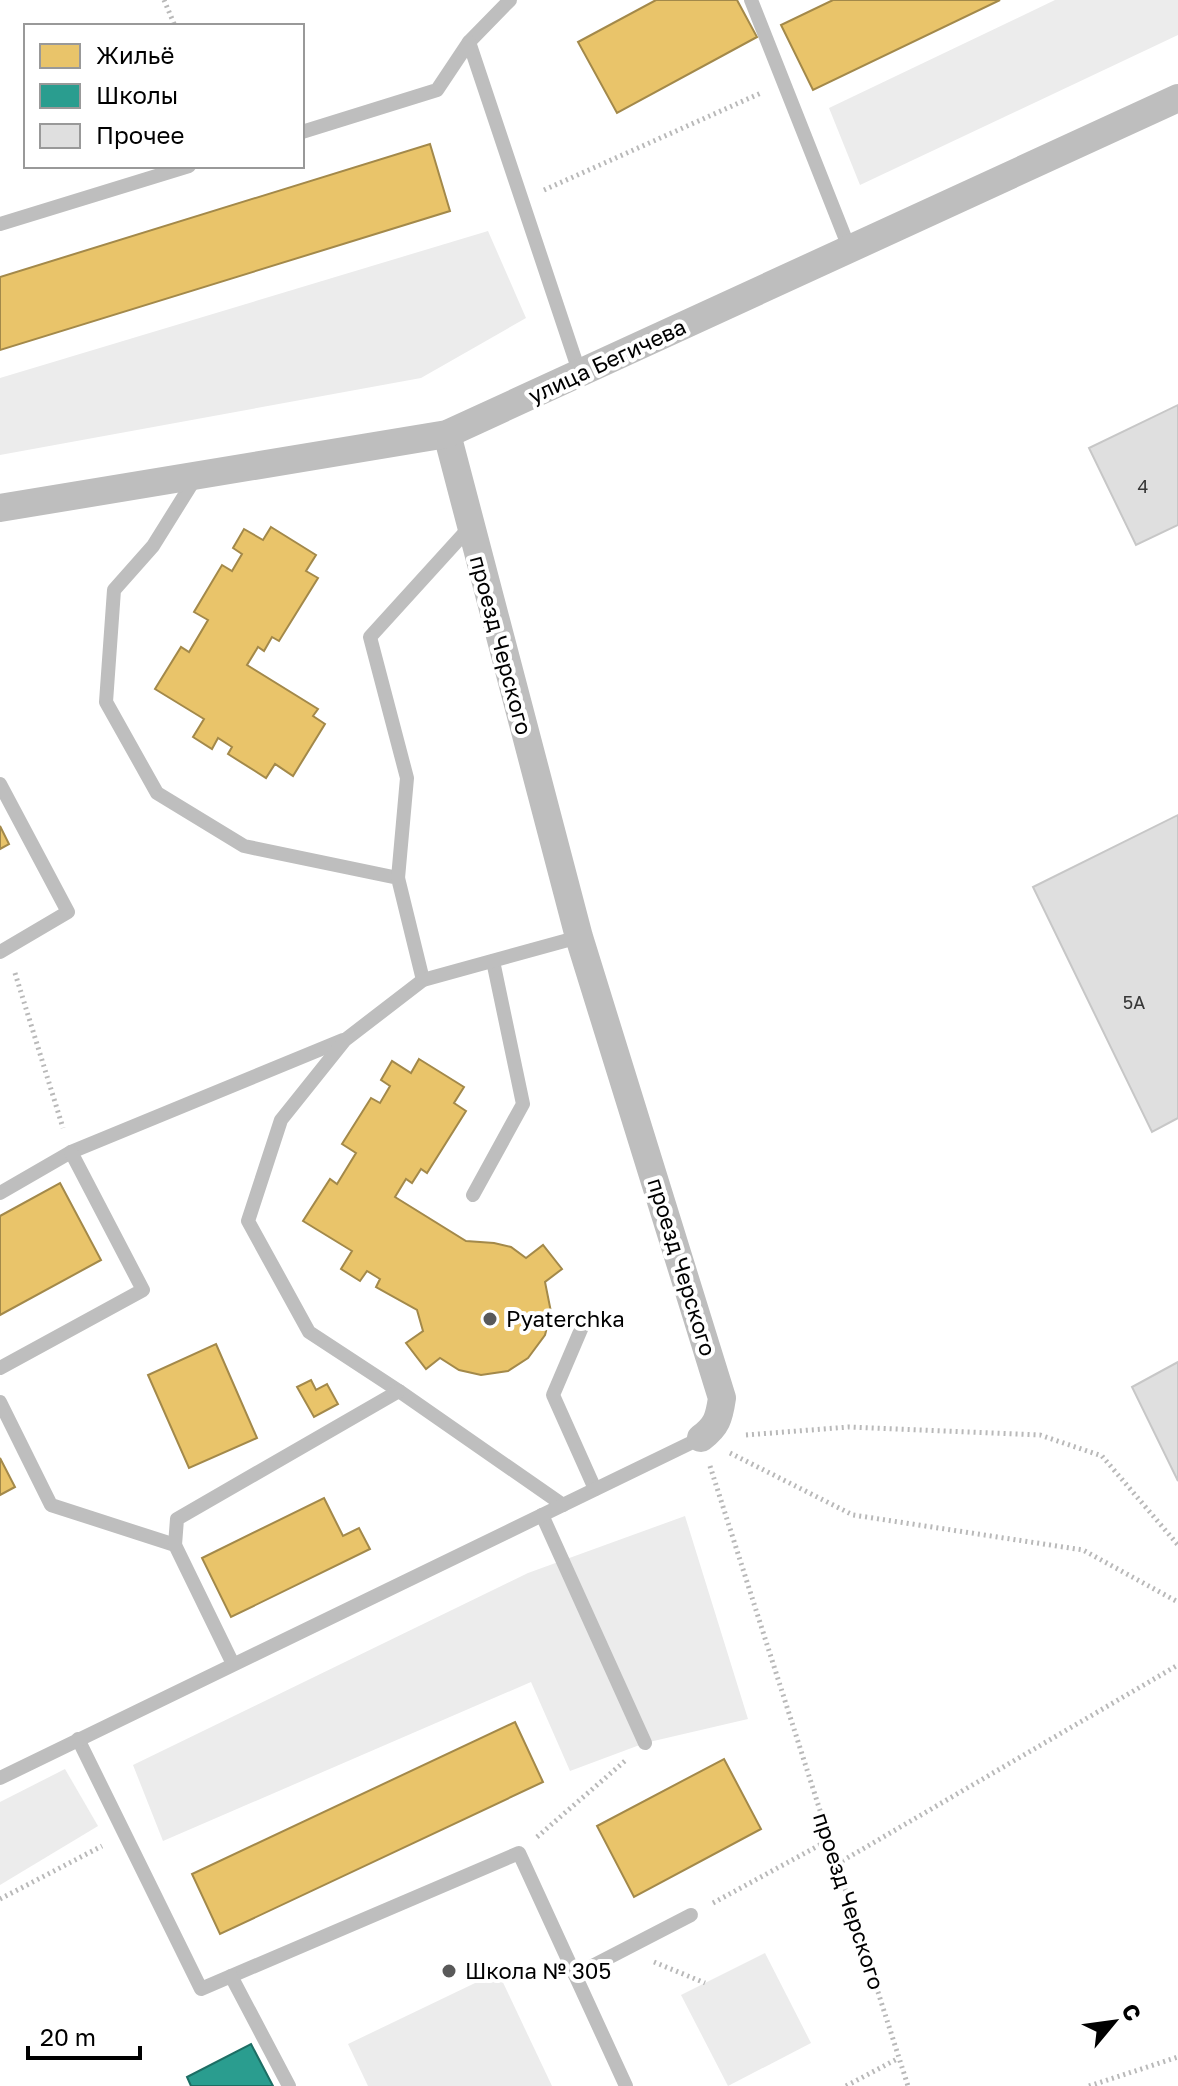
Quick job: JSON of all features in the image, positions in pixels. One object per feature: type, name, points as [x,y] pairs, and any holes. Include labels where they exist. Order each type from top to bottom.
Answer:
[{"type":"street","name":"улица Бегичева","points":[[0,508],[447,434],[1178,98]]},
{"type":"street","name":"проезд Черского","points":[[447,434],[579,937],[722,1398],[719,1419],[714,1428],[701,1438]]},
{"type":"lane","points":[[304,131],[437,90],[469,42],[510,0]]},
{"type":"lane","points":[[751,0],[850,250]]},
{"type":"lane","points":[[469,42],[580,374]]},
{"type":"lane","points":[[0,224],[182,168]]},
{"type":"lane","points":[[197,475],[153,546],[114,590],[106,702],[157,793],[244,846],[398,878]]},
{"type":"lane","points":[[423,980],[398,878],[407,778],[370,637],[470,527]]},
{"type":"lane","points":[[0,784],[68,912],[4,950]]},
{"type":"lane","points":[[563,1505],[309,1332],[248,1221],[281,1120],[345,1040],[423,980],[579,937]]},
{"type":"lane","points":[[473,1195],[523,1104],[493,961]]},
{"type":"lane","points":[[0,1193],[71,1152],[345,1040]]},
{"type":"lane","points":[[0,1368],[143,1290],[71,1152]]},
{"type":"lane","points":[[582,1327],[553,1395],[595,1489]]},
{"type":"lane","points":[[233,1664],[175,1545],[177,1519],[399,1391]]},
{"type":"lane","points":[[0,1402],[51,1505],[175,1545]]},
{"type":"lane","points":[[0,1778],[701,1438]]},
{"type":"lane","points":[[542,1515],[645,1743]]},
{"type":"lane","points":[[78,1739],[201,1989],[519,1853],[626,2086]]},
{"type":"lane","points":[[575,1975],[691,1915]]},
{"type":"lane","points":[[231,1976],[289,2086]]},
{"type":"path","points":[[164,0],[174,24]]},
{"type":"path","points":[[522,200],[784,83]]},
{"type":"path","points":[[4,950],[71,1152]]},
{"type":"path","points":[[701,1438],[849,1427],[1040,1435],[1102,1456],[1178,1545]]},
{"type":"path","points":[[701,1438],[853,1515],[1083,1550],[1178,1602]]},
{"type":"path","name":"проезд Черского","points":[[701,1438],[908,2086]]},
{"type":"path","points":[[837,1864],[1178,1665]]},
{"type":"path","points":[[519,1853],[645,1743]]},
{"type":"path","points":[[0,1899],[125,1835]]},
{"type":"path","points":[[691,1915],[829,1840]]},
{"type":"path","points":[[623,1950],[705,1983]]},
{"type":"path","points":[[1089,2086],[1178,2057]]},
{"type":"path","points":[[846,2086],[899,2058]]},
{"type":"shaded area","points":[[1055,0],[1178,0],[1178,35],[860,185],[829,108]]},
{"type":"shaded area","points":[[488,231],[526,318],[421,378],[0,455],[0,378]]},
{"type":"shaded area","points":[[685,1516],[748,1719],[645,1743],[570,1771],[531,1682],[163,1841],[133,1765],[528,1573]]},
{"type":"shaded area","points":[[65,1769],[98,1826],[0,1885],[0,1802]]},
{"type":"shaded area","points":[[765,1953],[811,2043],[728,2086],[681,1995]]},
{"type":"shaded area","points":[[498,1972],[552,2086],[368,2086],[348,2044]]},
{"type":"building: Жильё","points":[[656,0],[737,0],[757,37],[617,113],[578,42]]},
{"type":"building: Жильё","points":[[833,0],[1000,0],[813,90],[781,25]]},
{"type":"building: Жильё","points":[[430,144],[450,211],[0,350],[0,277]]},
{"type":"building: Жильё","points":[[271,527],[316,555],[306,571],[318,578],[279,641],[272,637],[264,651],[258,647],[247,665],[318,709],[313,716],[325,724],[293,776],[275,764],[266,778],[228,754],[232,747],[218,738],[212,749],[193,737],[204,719],[155,689],[181,647],[189,652],[208,620],[194,612],[222,565],[232,571],[242,554],[233,548],[244,529],[263,540]]},
{"type":"building: Жильё","points":[[0,826],[9,844],[0,849]]},
{"type":"building: Жильё","points":[[419,1059],[464,1087],[454,1103],[466,1111],[427,1173],[421,1169],[412,1183],[406,1179],[395,1197],[466,1241],[511,1247],[526,1258],[543,1245],[562,1269],[545,1282],[551,1312],[545,1335],[528,1358],[508,1371],[481,1375],[459,1370],[440,1358],[426,1369],[406,1343],[423,1331],[417,1310],[376,1287],[380,1279],[367,1271],[360,1281],[341,1269],[352,1251],[303,1221],[330,1179],[337,1184],[356,1153],[342,1144],[371,1098],[380,1103],[390,1086],[381,1080],[392,1061],[411,1073]]},
{"type":"building: Жильё","points":[[60,1183],[101,1260],[0,1315],[0,1216]]},
{"type":"building: Жильё","points":[[216,1344],[257,1438],[189,1468],[148,1375]]},
{"type":"building: Жильё","points":[[311,1380],[316,1390],[327,1384],[338,1404],[314,1417],[297,1387]]},
{"type":"building: Жильё","points":[[0,1458],[15,1487],[0,1495]]},
{"type":"building: Жильё","points":[[324,1498],[343,1536],[359,1528],[370,1549],[231,1617],[202,1558]]},
{"type":"building: Жильё","points":[[515,1722],[543,1782],[220,1934],[192,1874]]},
{"type":"building: Жильё","points":[[724,1759],[761,1829],[634,1897],[597,1826]]},
{"type":"building: Школы","points":[[251,2044],[273,2086],[191,2086],[187,2077]]},
{"type":"building: Прочее","points":[[1178,405],[1178,525],[1136,545],[1089,448]]},
{"type":"building: Прочее","points":[[1178,815],[1178,1118],[1152,1132],[1033,887]]},
{"type":"building: Прочее","points":[[1178,1362],[1178,1481],[1132,1387]]},
{"type":"place","name":"Pyaterchka","points":[[490,1319]]},
{"type":"place","name":"Школа № 305","points":[[449,1971]]}]
